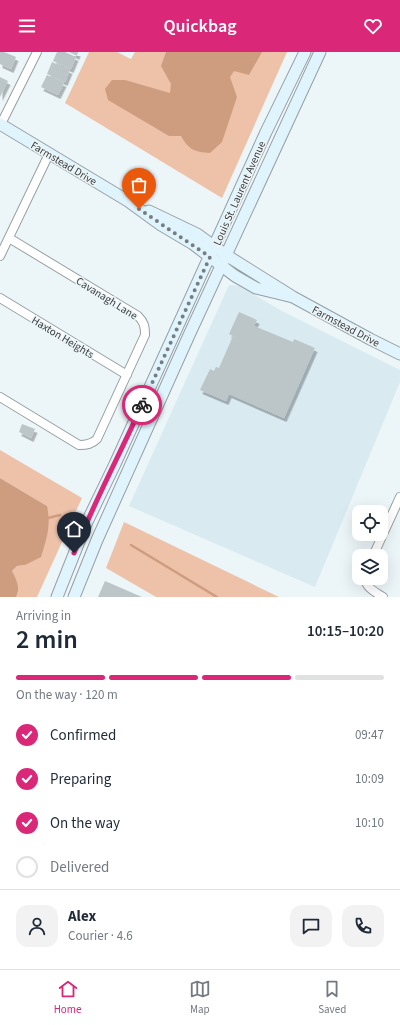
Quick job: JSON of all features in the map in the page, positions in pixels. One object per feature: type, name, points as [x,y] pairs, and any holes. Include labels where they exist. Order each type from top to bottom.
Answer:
[{"type":"main road","name":"Louis St. Laurent Avenue","points":[[57,597],[86,524],[115,464],[266,132],[305,52]]},
{"type":"main road","name":"Louis St. Laurent Avenue","points":[[74,597],[97,540],[223,260],[320,52]]},
{"type":"main road","name":"Farmstead Drive","points":[[0,125],[128,201],[197,234],[212,252],[223,260],[235,276],[256,288],[293,297],[400,354]]},
{"type":"street","points":[[0,125],[37,52]]},
{"type":"street","points":[[0,256],[49,154]]},
{"type":"street","name":"Cavanagh Lane","points":[[0,397],[80,445],[93,443],[97,438],[145,335],[143,321],[138,316],[8,238]]},
{"type":"street","name":"Haxton Heights","points":[[0,298],[127,374]]},
{"type":"street","points":[[376,549],[400,497]]},
{"type":"street","points":[[367,585],[383,597]]},
{"type":"shaded area","points":[[89,52],[117,52],[131,59],[135,52],[287,52],[222,198],[65,103]]},
{"type":"shaded area","points":[[166,52],[262,52],[249,75],[234,71],[230,77],[237,97],[222,142],[210,153],[196,151],[187,144],[181,136],[169,136],[108,100],[105,89],[112,80],[125,80],[170,93],[171,84],[161,66]]},
{"type":"shaded area","points":[[229,285],[240,286],[280,310],[400,370],[400,382],[315,587],[129,506]]},
{"type":"shaded area","points":[[0,450],[82,498],[37,597],[16,597],[18,593],[12,571],[17,566],[25,565],[47,506],[0,478]]},
{"type":"shaded area","points":[[0,478],[47,506],[49,520],[48,532],[41,557],[25,565],[17,566],[12,571],[18,587],[16,597],[0,597]]},
{"type":"shaded area","points":[[124,522],[279,597],[156,597],[106,568]]},
{"type":"building","points":[[0,52],[16,57],[11,69],[0,64]]},
{"type":"building","points":[[57,52],[65,52],[76,57],[71,69],[53,61]]},
{"type":"building","points":[[69,52],[78,52],[77,56]]},
{"type":"building","points":[[52,62],[70,70],[65,82],[47,74]]},
{"type":"building","points":[[47,75],[64,83],[58,95],[41,87]]},
{"type":"building","points":[[0,77],[8,81],[0,97]]},
{"type":"building","points":[[239,312],[257,320],[254,326],[293,342],[294,339],[315,348],[284,418],[229,394],[226,401],[200,390],[210,369],[214,371],[216,367],[219,368],[233,336],[229,334]]},
{"type":"building","points":[[22,424],[35,429],[31,438],[19,432]]},
{"type":"building","points":[[105,581],[142,597],[98,597]]},
{"type":"waterway","points":[[48,518],[60,515]]},
{"type":"waterway","points":[[131,545],[217,597]]},
{"type":"way so far","points":[[139,209],[161,225],[193,244],[210,257],[142,405]]},
{"type":"route","points":[[74,553],[86,524],[142,405]]}]
